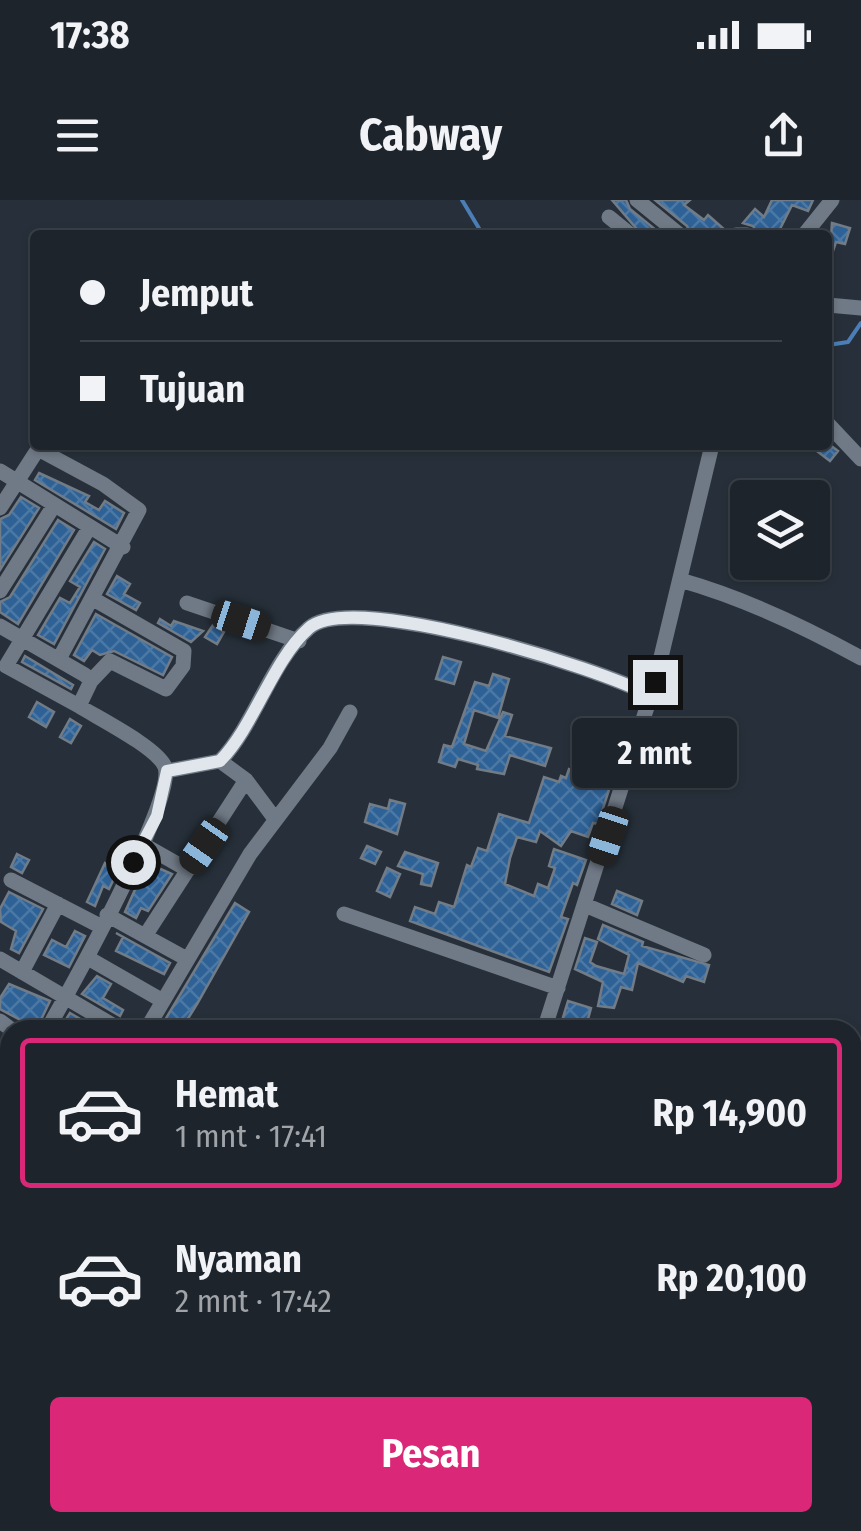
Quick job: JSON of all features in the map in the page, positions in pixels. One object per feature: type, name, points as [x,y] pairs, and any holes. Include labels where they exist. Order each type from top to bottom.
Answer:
[{"type":"street","points":[[638,200],[674,230]]},
{"type":"street","points":[[808,230],[832,200]]},
{"type":"street","points":[[609,217],[625,230]]},
{"type":"street","points":[[832,305],[861,308]]},
{"type":"street","points":[[832,428],[861,459]]},
{"type":"street","points":[[0,508],[38,450],[102,484],[139,510],[123,547],[59,659]]},
{"type":"street","points":[[547,1020],[651,696],[711,450]]},
{"type":"street","points":[[0,470],[53,507],[123,547]]},
{"type":"street","points":[[0,591],[53,507]]},
{"type":"street","points":[[53,1020],[144,845],[165,793],[167,771],[158,755],[79,706],[6,668],[89,528]]},
{"type":"street","points":[[680,580],[719,591],[806,628],[861,658]]},
{"type":"street","points":[[79,706],[91,681],[110,661],[166,689],[184,658],[184,651],[94,600]]},
{"type":"street","points":[[188,603],[299,641]]},
{"type":"street","points":[[167,771],[220,761],[299,641],[325,618],[340,615],[388,619],[586,668],[614,676],[651,696]]},
{"type":"street","points":[[0,626],[91,681]]},
{"type":"street","points":[[152,1020],[275,819],[330,748],[350,712]]},
{"type":"street","points":[[220,761],[246,780],[275,819]]},
{"type":"street","points":[[146,936],[246,780]]},
{"type":"street","points":[[144,845],[188,870]]},
{"type":"street","points":[[11,880],[58,904],[146,936],[188,959]]},
{"type":"street","points":[[22,972],[58,904]]},
{"type":"street","points":[[585,905],[704,955]]},
{"type":"street","points":[[344,914],[558,988]]},
{"type":"street","points":[[0,958],[104,1020]]},
{"type":"street","points":[[88,958],[163,1001]]},
{"type":"building","points":[[612,200],[626,200],[630,209],[656,230],[638,230]]},
{"type":"building","points":[[655,200],[690,200],[684,205],[704,220],[708,215],[725,230],[689,230]]},
{"type":"building","points":[[772,200],[813,200],[808,211],[792,205],[781,230],[755,230],[743,223],[755,209],[764,217]]},
{"type":"building","points":[[832,223],[850,228],[845,244],[836,242],[832,254],[832,230]]},
{"type":"building","points":[[832,446],[838,451],[830,461],[816,450],[832,450]]},
{"type":"building","points":[[39,473],[89,496],[85,502],[99,510],[105,501],[124,513],[116,529],[35,480]]},
{"type":"building","points":[[21,497],[39,508],[0,570],[0,519],[9,515]]},
{"type":"building","points":[[58,520],[74,530],[18,624],[0,612],[0,602],[10,597]]},
{"type":"building","points":[[94,542],[105,549],[54,644],[38,635],[60,598],[70,603],[80,587],[70,581]]},
{"type":"building","points":[[117,576],[130,584],[124,594],[140,603],[136,610],[107,594]]},
{"type":"building","points":[[96,614],[172,657],[163,675],[114,651],[100,655],[92,650],[84,661],[74,655]]},
{"type":"building","points":[[160,619],[171,626],[174,621],[203,631],[191,642],[158,623]]},
{"type":"building","points":[[213,625],[224,632],[217,644],[205,637]]},
{"type":"building","points":[[25,656],[73,685],[71,689],[22,662]]},
{"type":"building","points":[[443,657],[461,662],[454,684],[436,679]]},
{"type":"building","points":[[493,674],[509,679],[498,718],[474,710],[464,744],[486,751],[503,712],[512,715],[505,736],[551,748],[545,766],[510,755],[504,774],[477,769],[478,765],[458,759],[455,767],[439,762],[444,745],[452,747],[475,682],[489,686]]},
{"type":"building","points":[[37,702],[54,712],[46,727],[29,717]]},
{"type":"building","points":[[70,719],[81,726],[71,743],[60,737]]},
{"type":"building","points":[[601,736],[618,741],[607,772],[614,774],[598,824],[593,823],[588,837],[571,831],[561,846],[540,831],[536,842],[517,837],[510,858],[505,884],[534,896],[538,884],[548,888],[555,868],[549,866],[554,849],[586,860],[561,917],[568,919],[549,972],[410,921],[415,907],[435,914],[439,902],[454,907],[467,865],[471,867],[478,848],[487,851],[499,814],[529,823],[544,777],[559,782],[561,776],[566,778],[569,769],[585,774]]},
{"type":"building","points":[[390,800],[405,804],[397,834],[365,822],[370,804],[388,809]]},
{"type":"building","points":[[367,846],[381,852],[375,864],[361,858]]},
{"type":"building","points":[[405,852],[438,863],[431,886],[421,884],[423,874],[398,866]]},
{"type":"building","points":[[17,854],[29,860],[22,873],[11,867]]},
{"type":"building","points":[[105,863],[118,870],[109,889],[103,886],[95,906],[87,902]]},
{"type":"building","points":[[147,863],[172,874],[148,911],[141,908],[136,918],[125,912]]},
{"type":"building","points":[[387,868],[400,874],[390,897],[377,891]]},
{"type":"building","points":[[617,891],[642,901],[637,915],[612,904]]},
{"type":"building","points":[[9,892],[43,909],[19,953],[11,949],[16,931],[1,922],[0,909]]},
{"type":"building","points":[[235,903],[249,912],[187,1020],[165,1020]]},
{"type":"building","points":[[603,925],[643,942],[642,946],[709,965],[704,982],[686,976],[683,982],[638,963],[632,990],[621,987],[614,1008],[598,1006],[603,982],[575,969],[585,938],[597,942],[590,962],[596,966],[624,974],[629,955],[598,939]]},
{"type":"building","points":[[75,931],[85,936],[69,967],[44,955],[52,940],[66,947]]},
{"type":"building","points":[[116,933],[170,963],[164,974],[116,951],[123,937]]},
{"type":"building","points":[[97,976],[111,984],[103,998],[123,1010],[120,1016],[82,994]]},
{"type":"building","points":[[9,984],[50,1001],[41,1020],[20,1020],[0,1009],[0,998]]},
{"type":"building","points":[[568,1001],[591,1008],[588,1020],[562,1020]]},
{"type":"waterway","points":[[462,200],[480,230]]},
{"type":"waterway","points":[[832,344],[848,342],[861,323]]},
{"type":"route","points":[[133,862],[157,816],[167,771],[220,761],[299,641],[308,629],[325,618],[340,615],[388,619],[519,649],[614,676],[651,696],[655,682]]}]
